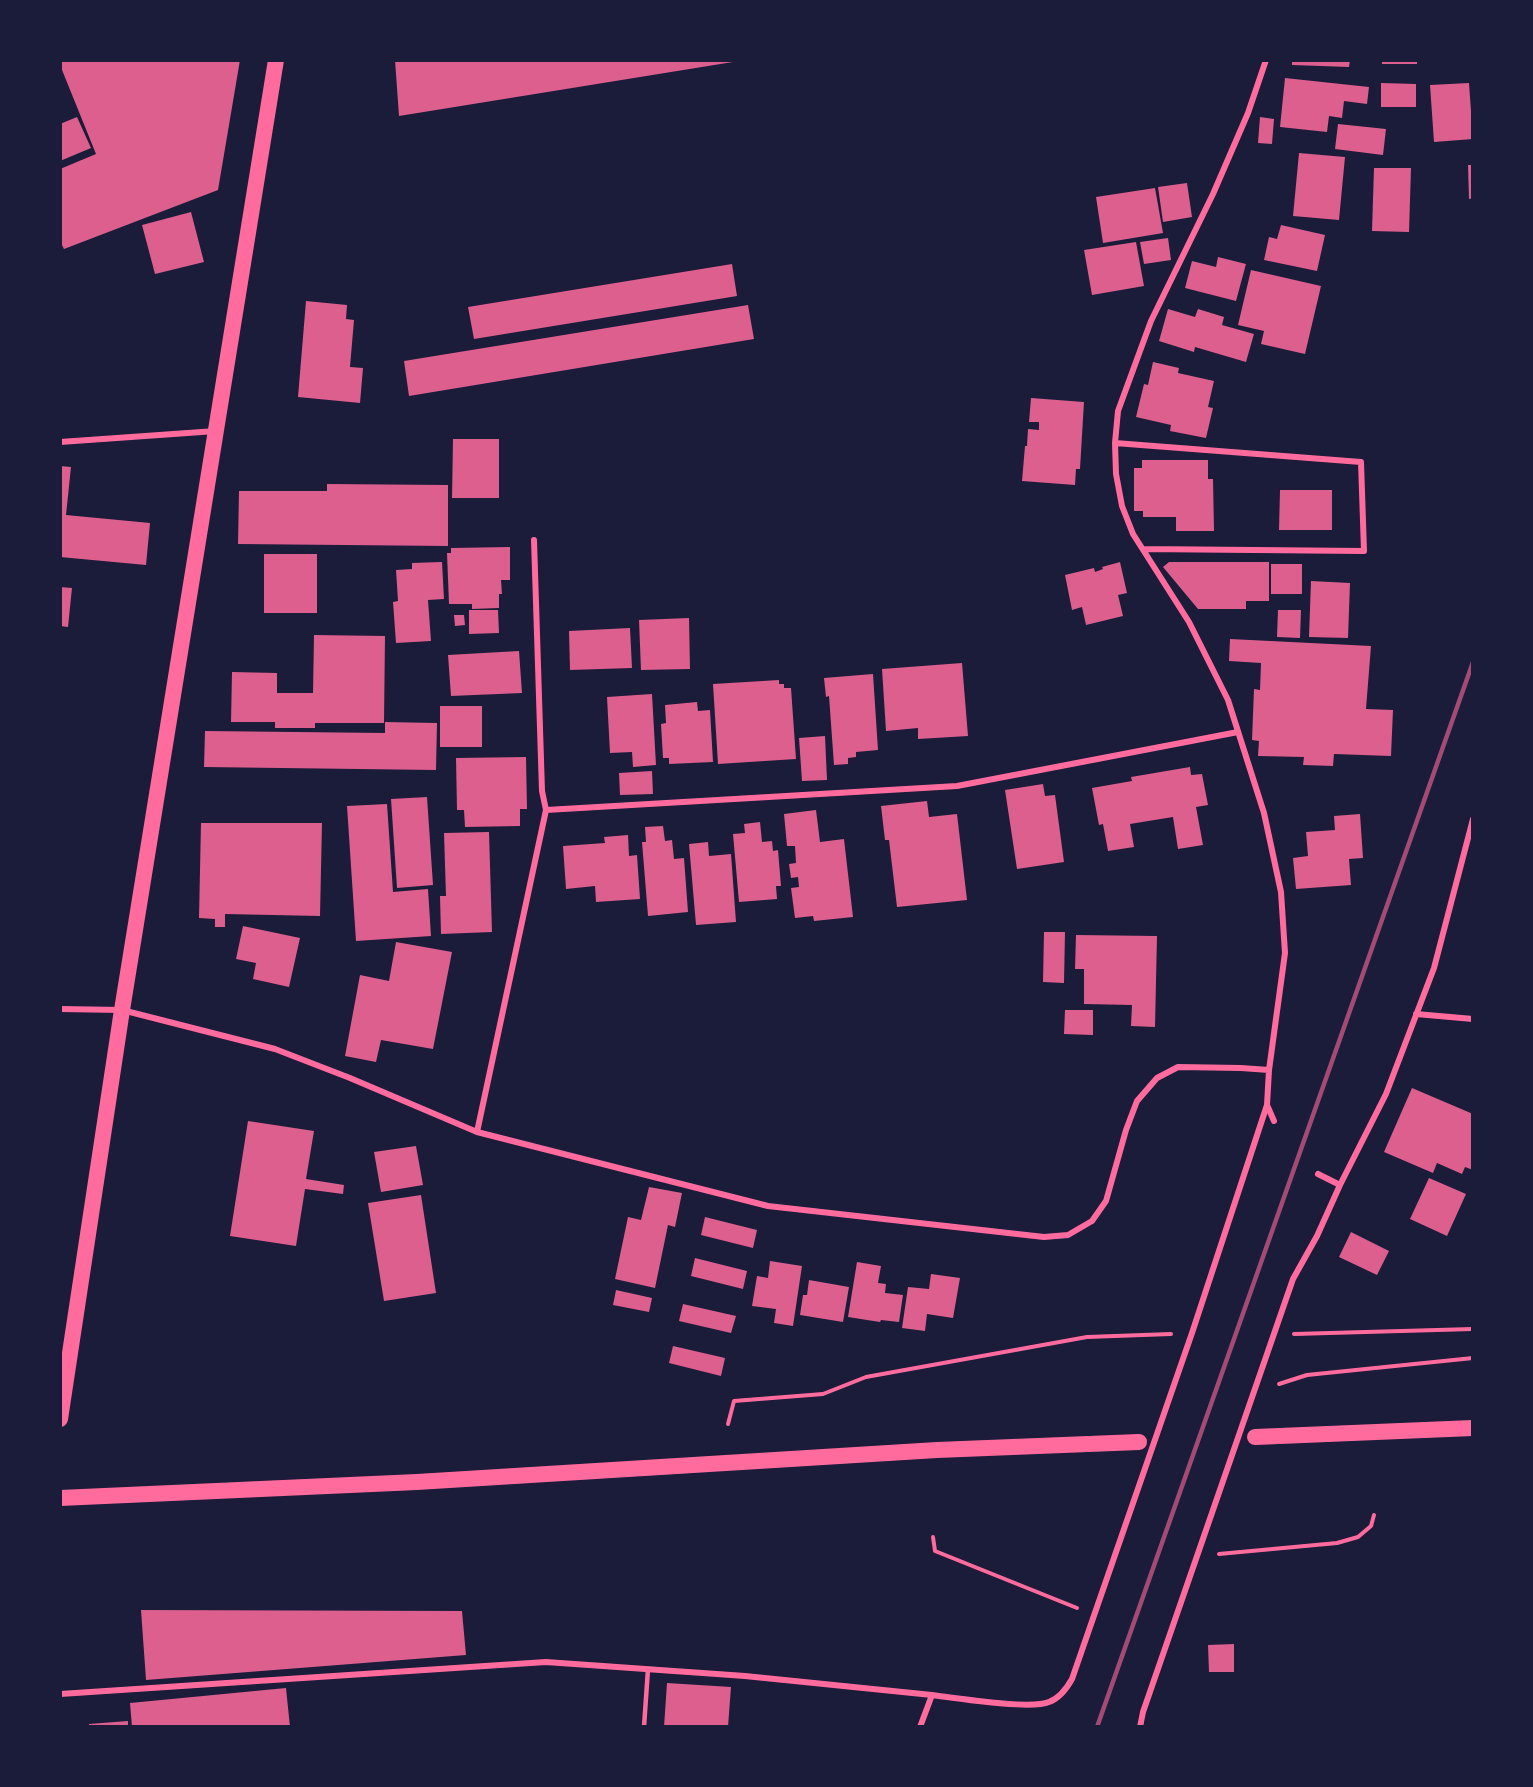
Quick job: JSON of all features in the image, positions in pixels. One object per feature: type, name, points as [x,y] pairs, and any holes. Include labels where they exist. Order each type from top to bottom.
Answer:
[{"type":"highway","points":[[60,1419],[122,1010],[276,60]]},
{"type":"highway","points":[[1255,1437],[1473,1428]]},
{"type":"highway","points":[[60,1498],[417,1482],[937,1450],[1139,1442]]},
{"type":"street","points":[[60,1694],[535,1663],[745,1676],[1031,1705],[1049,1702],[1065,1691],[1072,1679],[1192,1333],[1267,1105],[1269,1070],[1285,953],[1281,892],[1264,813],[1228,700],[1189,622],[1133,534],[1122,506],[1116,474],[1115,443],[1118,411],[1150,321],[1222,174],[1248,113],[1266,60]]},
{"type":"street","points":[[60,442],[216,431]]},
{"type":"street","points":[[1115,443],[1361,462],[1364,550],[1143,549]]},
{"type":"street","points":[[477,1132],[546,810],[542,791],[534,540]]},
{"type":"street","points":[[546,810],[957,786],[1238,732]]},
{"type":"street","points":[[1140,1727],[1143,1712],[1293,1279],[1317,1236],[1386,1094],[1434,968],[1473,819]]},
{"type":"street","points":[[60,1009],[122,1010],[275,1049],[477,1132],[768,1206],[1044,1237],[1068,1235],[1092,1221],[1106,1201],[1126,1130],[1137,1101],[1157,1078],[1178,1067],[1269,1070]]},
{"type":"street","points":[[1416,1014],[1473,1019]]},
{"type":"street","points":[[1267,1105],[1274,1121]]},
{"type":"street","points":[[1318,1174],[1340,1185]]},
{"type":"street","points":[[920,1727],[932,1695]]},
{"type":"lane","points":[[644,1727],[648,1669]]},
{"type":"path","points":[[1274,1335],[1473,1329]]},
{"type":"path","points":[[728,1424],[734,1401],[823,1394],[866,1377],[1087,1337],[1192,1333]]},
{"type":"path","points":[[1277,1393],[1279,1383],[1307,1375],[1473,1358]]},
{"type":"path","points":[[1197,1556],[1336,1544],[1358,1537],[1371,1526],[1374,1515]]},
{"type":"path","points":[[933,1537],[935,1551],[1094,1615]]},
{"type":"building","points":[[60,60],[240,60],[218,190],[64,249],[60,241],[60,169],[96,154]]},
{"type":"building","points":[[395,60],[739,60],[739,61],[399,116]]},
{"type":"building","points":[[1292,60],[1350,60],[1349,67],[1292,65]]},
{"type":"building","points":[[1382,60],[1417,60],[1417,64],[1382,64]]},
{"type":"building","points":[[1285,78],[1369,87],[1367,104],[1344,101],[1342,118],[1329,116],[1327,132],[1280,127]]},
{"type":"building","points":[[1381,83],[1416,84],[1416,107],[1381,107]]},
{"type":"building","points":[[1469,83],[1473,139],[1434,142],[1430,85]]},
{"type":"building","points":[[77,117],[91,148],[60,161],[60,124]]},
{"type":"building","points":[[1260,117],[1274,119],[1272,144],[1258,143]]},
{"type":"building","points":[[1338,124],[1386,129],[1383,155],[1335,149]]},
{"type":"building","points":[[1299,153],[1345,157],[1339,220],[1293,216]]},
{"type":"building","points":[[1468,165],[1473,165],[1473,198],[1469,199]]},
{"type":"building","points":[[1374,168],[1411,168],[1409,232],[1372,231]]},
{"type":"building","points":[[1187,183],[1192,217],[1163,222],[1158,187]]},
{"type":"building","points":[[1155,188],[1163,233],[1103,243],[1096,197]]},
{"type":"building","points":[[191,212],[204,262],[155,274],[142,225]]},
{"type":"building","points":[[1281,225],[1325,235],[1317,271],[1264,260],[1269,237],[1277,239]]},
{"type":"building","points":[[1168,238],[1171,260],[1144,264],[1140,242]]},
{"type":"building","points":[[1136,242],[1144,286],[1092,295],[1084,250]]},
{"type":"building","points":[[1218,257],[1246,264],[1236,301],[1185,288],[1192,261],[1216,267]]},
{"type":"building","points":[[732,264],[737,296],[474,339],[468,307]]},
{"type":"building","points":[[1251,270],[1321,286],[1305,354],[1261,344],[1264,331],[1238,325]]},
{"type":"building","points":[[306,301],[347,305],[346,319],[354,320],[350,367],[363,368],[360,403],[298,397]]},
{"type":"building","points":[[748,305],[754,339],[409,396],[404,361]]},
{"type":"building","points":[[1168,309],[1195,317],[1198,309],[1224,317],[1222,325],[1254,334],[1246,362],[1195,347],[1194,352],[1159,341]]},
{"type":"building","points":[[1153,362],[1179,368],[1178,373],[1214,381],[1208,407],[1213,408],[1206,438],[1170,431],[1171,425],[1136,417],[1144,384],[1148,385]]},
{"type":"building","points":[[1031,398],[1084,402],[1080,469],[1076,469],[1075,485],[1022,481],[1028,429],[1039,430],[1039,422],[1029,422]]},
{"type":"building","points":[[453,439],[499,439],[499,498],[452,498]]},
{"type":"building","points":[[1142,460],[1208,460],[1208,479],[1213,479],[1214,531],[1176,531],[1176,517],[1143,517],[1143,511],[1134,511],[1134,468],[1142,468]]},
{"type":"building","points":[[60,466],[71,467],[66,515],[150,523],[146,565],[60,557]]},
{"type":"building","points":[[327,484],[448,485],[448,546],[238,544],[239,491],[327,491]]},
{"type":"building","points":[[1280,490],[1332,490],[1332,530],[1279,530]]},
{"type":"building","points":[[510,547],[510,580],[501,580],[502,594],[499,594],[499,608],[472,609],[472,604],[449,604],[447,553],[451,553],[451,548]]},
{"type":"building","points":[[264,554],[317,554],[317,613],[264,613]]},
{"type":"building","points":[[442,562],[444,599],[428,600],[431,641],[396,643],[393,602],[398,601],[396,570],[412,569],[412,563]]},
{"type":"building","points":[[1120,562],[1127,593],[1118,595],[1123,616],[1086,625],[1082,607],[1072,610],[1065,575],[1094,568],[1095,572],[1103,569],[1102,567]]},
{"type":"building","points":[[1169,562],[1269,562],[1269,601],[1246,601],[1246,609],[1198,609],[1163,567]]},
{"type":"building","points":[[1271,564],[1302,564],[1302,594],[1271,594]]},
{"type":"building","points":[[1311,581],[1350,583],[1348,638],[1309,637]]},
{"type":"building","points":[[60,587],[72,588],[68,627],[60,626]]},
{"type":"building","points":[[469,610],[498,610],[499,633],[469,634]]},
{"type":"building","points":[[1278,610],[1301,610],[1300,638],[1277,637]]},
{"type":"building","points":[[454,615],[464,615],[465,625],[455,626]]},
{"type":"building","points":[[689,618],[690,669],[641,670],[639,620]]},
{"type":"building","points":[[630,628],[632,668],[570,670],[569,631]]},
{"type":"building","points":[[314,635],[385,636],[384,723],[315,723],[315,728],[275,728],[275,722],[231,722],[232,672],[277,673],[277,693],[313,693]]},
{"type":"building","points":[[1230,639],[1371,646],[1366,709],[1393,710],[1391,756],[1334,754],[1333,766],[1303,765],[1304,757],[1258,756],[1259,741],[1252,740],[1254,689],[1260,690],[1261,663],[1229,661]]},
{"type":"building","points":[[519,651],[522,693],[451,696],[448,655]]},
{"type":"building","points":[[962,663],[968,736],[918,739],[918,728],[886,731],[882,669]]},
{"type":"building","points":[[873,674],[878,750],[856,752],[856,757],[848,758],[848,764],[834,765],[829,696],[826,697],[824,678]]},
{"type":"building","points":[[779,680],[779,684],[784,684],[784,688],[791,688],[796,759],[718,764],[713,684]]},
{"type":"building","points":[[652,694],[656,765],[633,767],[632,752],[610,753],[607,697]]},
{"type":"building","points":[[697,702],[698,711],[710,710],[713,762],[669,764],[669,758],[663,758],[661,724],[666,723],[665,705]]},
{"type":"building","points":[[440,706],[482,706],[482,747],[440,747]]},
{"type":"building","points":[[385,722],[437,723],[436,770],[204,767],[205,731],[385,733]]},
{"type":"building","points":[[825,736],[827,780],[802,781],[799,738]]},
{"type":"building","points":[[526,757],[527,809],[520,809],[520,826],[465,827],[464,810],[457,810],[456,758]]},
{"type":"building","points":[[1190,767],[1191,775],[1202,774],[1208,805],[1196,807],[1203,845],[1178,849],[1173,817],[1130,824],[1134,847],[1108,851],[1103,824],[1099,825],[1092,788],[1132,781],[1131,777]]},
{"type":"building","points":[[652,771],[653,794],[620,795],[619,773]]},
{"type":"building","points":[[1043,784],[1045,796],[1055,795],[1064,862],[1017,869],[1005,790]]},
{"type":"building","points":[[427,797],[433,885],[397,888],[391,799]]},
{"type":"building","points":[[927,801],[929,817],[957,814],[967,900],[897,907],[889,840],[885,840],[881,806]]},
{"type":"building","points":[[387,804],[393,892],[428,889],[431,936],[356,941],[347,806]]},
{"type":"building","points":[[816,810],[820,842],[844,839],[853,917],[814,921],[813,916],[795,918],[791,888],[799,887],[798,877],[791,878],[789,864],[796,863],[795,846],[787,846],[784,814]]},
{"type":"building","points":[[1360,814],[1363,858],[1349,859],[1351,885],[1296,889],[1293,858],[1308,856],[1306,832],[1335,830],[1334,816]]},
{"type":"building","points":[[760,822],[762,842],[772,841],[773,851],[778,850],[781,886],[776,886],[777,899],[739,902],[733,834],[745,833],[744,824]]},
{"type":"building","points":[[201,823],[322,823],[320,916],[225,914],[225,927],[215,927],[215,919],[199,918]]},
{"type":"building","points":[[663,826],[665,841],[672,840],[674,859],[684,858],[688,912],[648,916],[642,842],[646,842],[645,827]]},
{"type":"building","points":[[489,832],[492,932],[441,934],[440,896],[446,896],[444,833]]},
{"type":"building","points":[[628,835],[629,856],[637,855],[640,899],[596,902],[595,886],[566,889],[563,846],[605,843],[604,837]]},
{"type":"building","points":[[708,842],[709,856],[731,854],[736,922],[696,925],[689,844]]},
{"type":"building","points":[[243,926],[300,938],[289,987],[253,979],[256,963],[236,959]]},
{"type":"building","points":[[1044,932],[1065,932],[1064,983],[1043,982]]},
{"type":"building","points":[[1076,935],[1157,936],[1155,1027],[1131,1026],[1132,1005],[1084,1004],[1084,969],[1075,969]]},
{"type":"building","points":[[396,942],[452,952],[433,1049],[381,1040],[376,1062],[345,1056],[360,975],[389,981]]},
{"type":"building","points":[[1065,1010],[1093,1010],[1093,1035],[1064,1034]]},
{"type":"building","points":[[1412,1088],[1473,1114],[1473,1170],[1465,1167],[1462,1174],[1437,1163],[1433,1173],[1384,1152]]},
{"type":"building","points":[[248,1121],[314,1131],[306,1179],[344,1185],[343,1194],[305,1189],[296,1246],[230,1236]]},
{"type":"building","points":[[416,1146],[423,1185],[381,1192],[374,1152]]},
{"type":"building","points":[[1429,1178],[1466,1194],[1447,1236],[1410,1219]]},
{"type":"building","points":[[649,1187],[682,1193],[675,1227],[668,1225],[655,1288],[615,1279],[628,1217],[641,1220]]},
{"type":"building","points":[[421,1195],[436,1293],[384,1301],[368,1203]]},
{"type":"building","points":[[705,1217],[757,1230],[753,1248],[701,1235]]},
{"type":"building","points":[[1351,1232],[1389,1251],[1377,1275],[1339,1257]]},
{"type":"building","points":[[695,1258],[747,1271],[743,1289],[691,1276]]},
{"type":"building","points":[[770,1261],[802,1266],[793,1326],[774,1323],[776,1309],[752,1306],[757,1276],[768,1278]]},
{"type":"building","points":[[857,1262],[881,1266],[878,1283],[886,1284],[885,1293],[903,1295],[899,1322],[881,1320],[880,1322],[848,1317]]},
{"type":"building","points":[[931,1274],[960,1278],[953,1318],[927,1314],[925,1331],[902,1328],[908,1287],[929,1289]]},
{"type":"building","points":[[809,1280],[849,1287],[843,1322],[800,1315],[803,1295],[807,1295]]},
{"type":"building","points":[[616,1290],[652,1298],[649,1312],[613,1305]]},
{"type":"building","points":[[683,1304],[736,1316],[731,1333],[679,1321]]},
{"type":"building","points":[[673,1346],[725,1358],[721,1376],[669,1363]]},
{"type":"building","points":[[141,1610],[462,1611],[466,1655],[146,1680]]},
{"type":"building","points":[[1234,1644],[1234,1672],[1209,1672],[1208,1645]]},
{"type":"building","points":[[667,1683],[731,1687],[728,1727],[664,1727]]},
{"type":"building","points":[[286,1688],[290,1727],[132,1727],[130,1703]]},
{"type":"building","points":[[128,1721],[128,1727],[89,1727],[89,1724]]},
{"type":"railway","points":[[1097,1727],[1473,662]]}]
